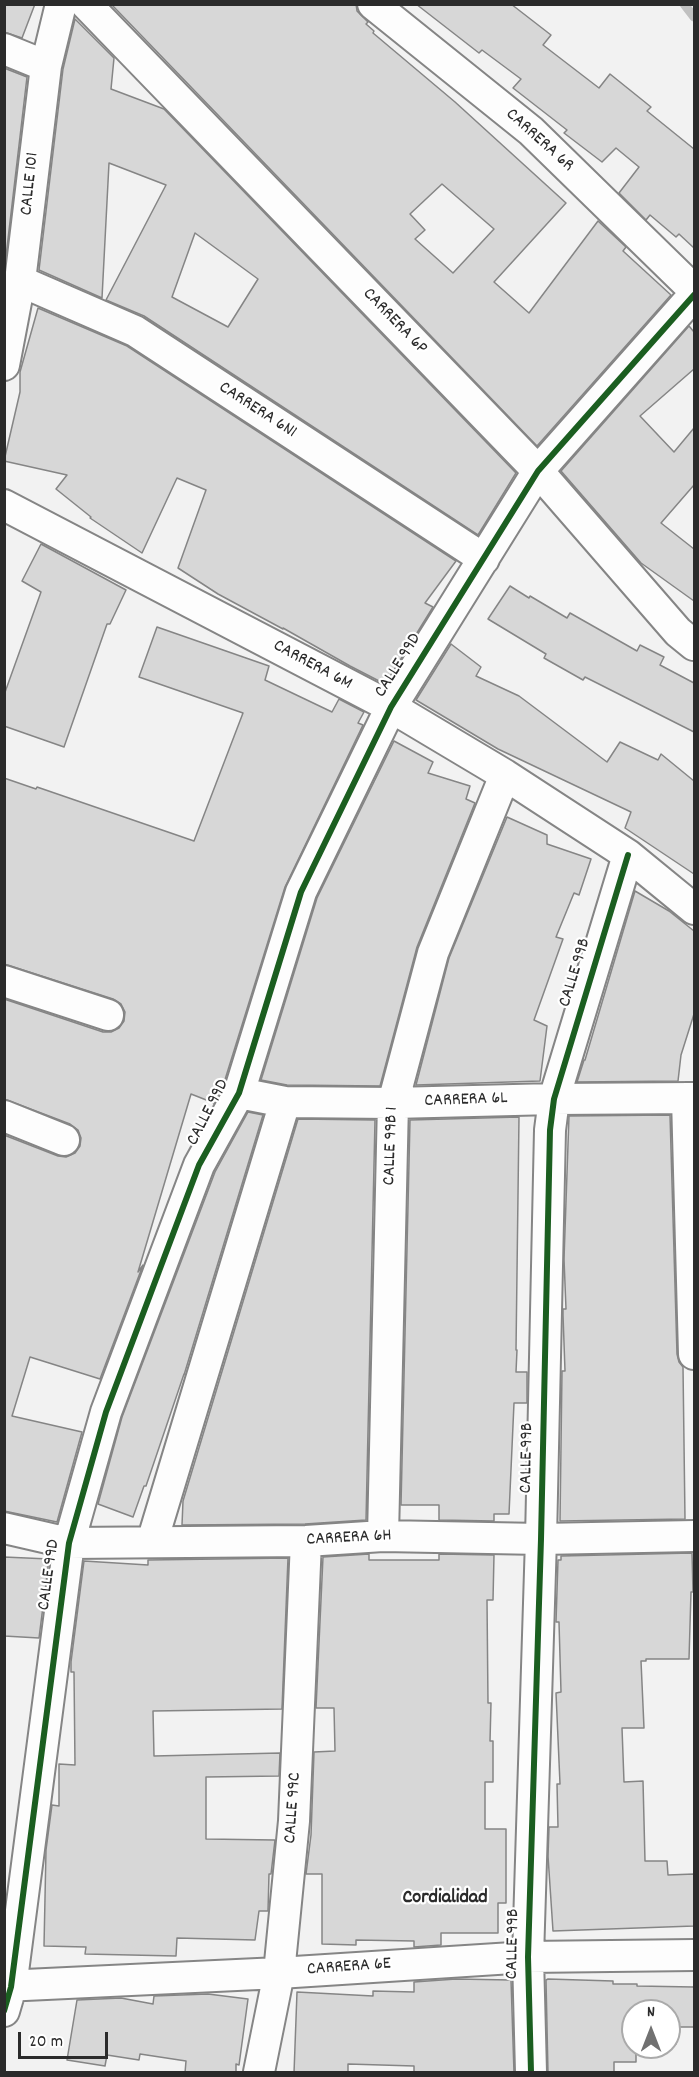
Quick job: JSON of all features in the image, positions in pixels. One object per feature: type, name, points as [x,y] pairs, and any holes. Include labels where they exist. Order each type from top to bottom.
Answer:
[{"type":"street","name":"CALLE 101","points":[[5,357],[20,282],[17,201],[61,4]]},
{"type":"street","name":"CARRERA 6P","points":[[86,4],[538,471],[678,632],[694,645]]},
{"type":"street","name":"CARRERA 6R","points":[[373,4],[531,131],[694,290]]},
{"type":"street","points":[[4,49],[46,66]]},
{"type":"street","name":"CARRERA 6N1","points":[[20,282],[135,331],[484,559]]},
{"type":"street","name":"CALLE 99D","points":[[7,1995],[69,1543],[106,1412],[199,1165],[239,1093],[302,892],[391,707],[538,471],[694,295]]},
{"type":"street","name":"CARRERA 6M","points":[[4,505],[391,707],[505,775],[628,855],[694,909]]},
{"type":"street","name":"CALLE 99B 1","points":[[383,1536],[393,1103],[433,953],[505,775]]},
{"type":"street","name":"CALLE 99B","points":[[531,2073],[528,1957],[541,1539],[550,1130],[554,1099],[628,855]]},
{"type":"street","points":[[4,981],[108,1016]]},
{"type":"street","name":"CARRERA 6L","points":[[239,1093],[285,1102],[393,1103],[691,1098]]},
{"type":"street","points":[[691,1098],[694,1354]]},
{"type":"street","points":[[152,1542],[285,1102]]},
{"type":"street","points":[[4,1116],[64,1140]]},
{"type":"street","name":"CARRERA 6H","points":[[4,1528],[69,1543],[306,1541],[383,1536],[541,1539],[694,1536]]},
{"type":"street","name":"CALLE 99C","points":[[259,2073],[279,1973],[294,1821],[306,1541]]},
{"type":"street","name":"CARRERA 6E","points":[[7,1995],[279,1973],[528,1957],[694,1955]]},
{"type":"building","points":[[4,4],[35,4],[22,38],[4,32]]},
{"type":"building","points":[[111,4],[356,4],[357,11],[368,22],[366,24],[374,31],[373,33],[455,102],[566,203],[494,282],[529,313],[598,221],[626,247],[623,251],[671,295],[537,446]],"holes":[[[442,184],[494,229],[453,273],[415,239],[425,230],[410,214]]]},
{"type":"building","points":[[416,4],[511,4],[551,35],[543,45],[599,88],[610,74],[651,107],[647,111],[694,149],[694,248],[679,234],[676,237],[650,215],[646,220],[619,193],[639,167],[616,148],[602,162],[564,133],[567,130],[513,88],[521,79],[482,50],[479,53]]},
{"type":"building","points":[[75,19],[114,58],[111,89],[164,109],[516,473],[478,535],[144,316],[106,300],[166,185],[109,163],[102,298],[39,270],[63,69]],"holes":[[[195,233],[258,279],[228,327],[172,297]]]},
{"type":"building","points":[[4,68],[27,77],[6,256],[4,256]]},
{"type":"building","points":[[38,308],[127,346],[456,561],[425,603],[433,607],[386,683],[350,666],[218,594],[178,568],[206,490],[177,478],[142,553],[90,518],[56,489],[67,475],[4,461],[20,392],[20,372]]},
{"type":"building","points":[[689,326],[694,332],[694,369],[640,416],[674,452],[694,428],[694,485],[661,523],[694,549],[694,601],[641,563],[561,471]]},
{"type":"building","points":[[41,544],[126,590],[110,624],[107,624],[64,747],[4,726],[4,695],[41,592],[22,581]]},
{"type":"building","points":[[510,586],[567,618],[570,613],[637,651],[640,645],[664,657],[660,665],[694,683],[694,732],[585,677],[583,680],[544,658],[546,654],[488,619]]},
{"type":"building","points":[[157,627],[269,666],[265,680],[332,712],[339,699],[364,712],[358,723],[363,725],[285,887],[223,1086],[214,1103],[191,1094],[138,1272],[143,1265],[100,1379],[30,1357],[12,1416],[82,1432],[57,1522],[4,1511],[4,1135],[66,1157],[75,1153],[80,1146],[81,1138],[78,1130],[70,1124],[4,1099],[4,999],[103,1032],[111,1032],[119,1028],[124,1021],[125,1012],[121,1004],[113,999],[4,964],[4,778],[36,789],[37,787],[194,841],[243,713],[139,677]]},
{"type":"building","points":[[451,644],[481,667],[476,676],[519,696],[607,762],[620,742],[658,760],[661,754],[694,781],[694,874],[625,828],[631,812],[498,749],[416,700]]},
{"type":"building","points":[[394,741],[433,762],[428,773],[470,786],[466,799],[475,803],[417,947],[380,1086],[287,1085],[261,1080],[317,898]]},
{"type":"building","points":[[507,817],[547,835],[547,844],[591,859],[579,895],[574,893],[556,937],[563,939],[534,1020],[547,1026],[540,1081],[416,1085],[449,958]]},
{"type":"building","points":[[635,891],[669,911],[694,931],[694,1014],[681,1055],[678,1081],[577,1082],[585,1060]]},
{"type":"building","points":[[248,1112],[263,1115],[184,1375],[133,1517],[98,1504],[122,1417],[215,1172]]},
{"type":"building","points":[[670,1115],[677,1354],[683,1367],[685,1519],[560,1521],[562,1371],[565,1371],[563,1309],[566,1309],[564,1259],[569,1116]]},
{"type":"building","points":[[519,1117],[516,1372],[527,1372],[527,1403],[514,1403],[509,1514],[494,1514],[494,1521],[439,1520],[439,1505],[401,1505],[410,1120]]},
{"type":"building","points":[[298,1119],[375,1120],[366,1520],[305,1524],[182,1525],[183,1501]]},
{"type":"building","points":[[692,1553],[693,1592],[691,1592],[689,1659],[641,1661],[644,1728],[622,1728],[624,1782],[643,1781],[645,1861],[667,1861],[668,1875],[694,1874],[694,1926],[553,1931],[548,1856],[549,1827],[558,1827],[557,1784],[560,1784],[556,1693],[561,1692],[559,1622],[556,1622],[558,1560],[561,1560],[561,1556]]},
{"type":"building","points":[[369,1554],[369,1560],[439,1560],[439,1554],[494,1555],[493,1600],[487,1600],[488,1703],[491,1703],[490,1741],[493,1741],[493,1782],[485,1782],[485,1829],[506,1829],[506,1903],[498,1903],[498,1933],[441,1933],[441,1945],[414,1947],[414,1941],[356,1940],[356,1945],[322,1944],[322,1874],[306,1874],[311,1835],[314,1752],[335,1751],[334,1708],[316,1708],[323,1557]]},
{"type":"building","points":[[4,1557],[49,1559],[39,1638],[4,1636]]},
{"type":"building","points":[[288,1558],[282,1709],[153,1711],[154,1756],[280,1753],[279,1776],[206,1777],[206,1839],[275,1840],[271,1874],[269,1874],[268,1911],[259,1911],[255,1940],[177,1938],[176,1956],[85,1954],[86,1947],[44,1946],[46,1850],[52,1805],[59,1806],[59,1764],[75,1765],[74,1672],[71,1672],[71,1662],[84,1561],[148,1565],[148,1560]]},
{"type":"building","points":[[456,1979],[511,1980],[514,2073],[414,2073],[414,2066],[348,2064],[348,2073],[294,2073],[297,1992],[373,1996],[373,1991],[414,1992],[414,1982]]},
{"type":"building","points":[[546,1980],[613,1981],[613,1984],[637,1984],[637,1986],[694,1987],[694,2027],[681,2027],[681,1999],[621,1999],[621,2059],[636,2059],[636,2062],[614,2062],[614,2073],[548,2073]]},
{"type":"building","points":[[208,1994],[248,1999],[236,2073],[185,2073],[186,2061],[140,2054],[139,2060],[107,2055],[105,2066],[67,2060],[77,2000],[121,1998],[153,2004],[154,1996]]},
{"type":"waterway","points":[[684,4],[694,17]]},
{"type":"cycle path","points":[[4,2011],[11,1987],[69,1543],[106,1412],[199,1165],[239,1093],[301,892],[391,707],[538,471],[694,295]]},
{"type":"cycle path","points":[[531,2072],[528,1957],[541,1539],[550,1130],[554,1099],[628,855]]},
{"type":"district","name":"Cordialidad","points":[[445,1899]]}]
